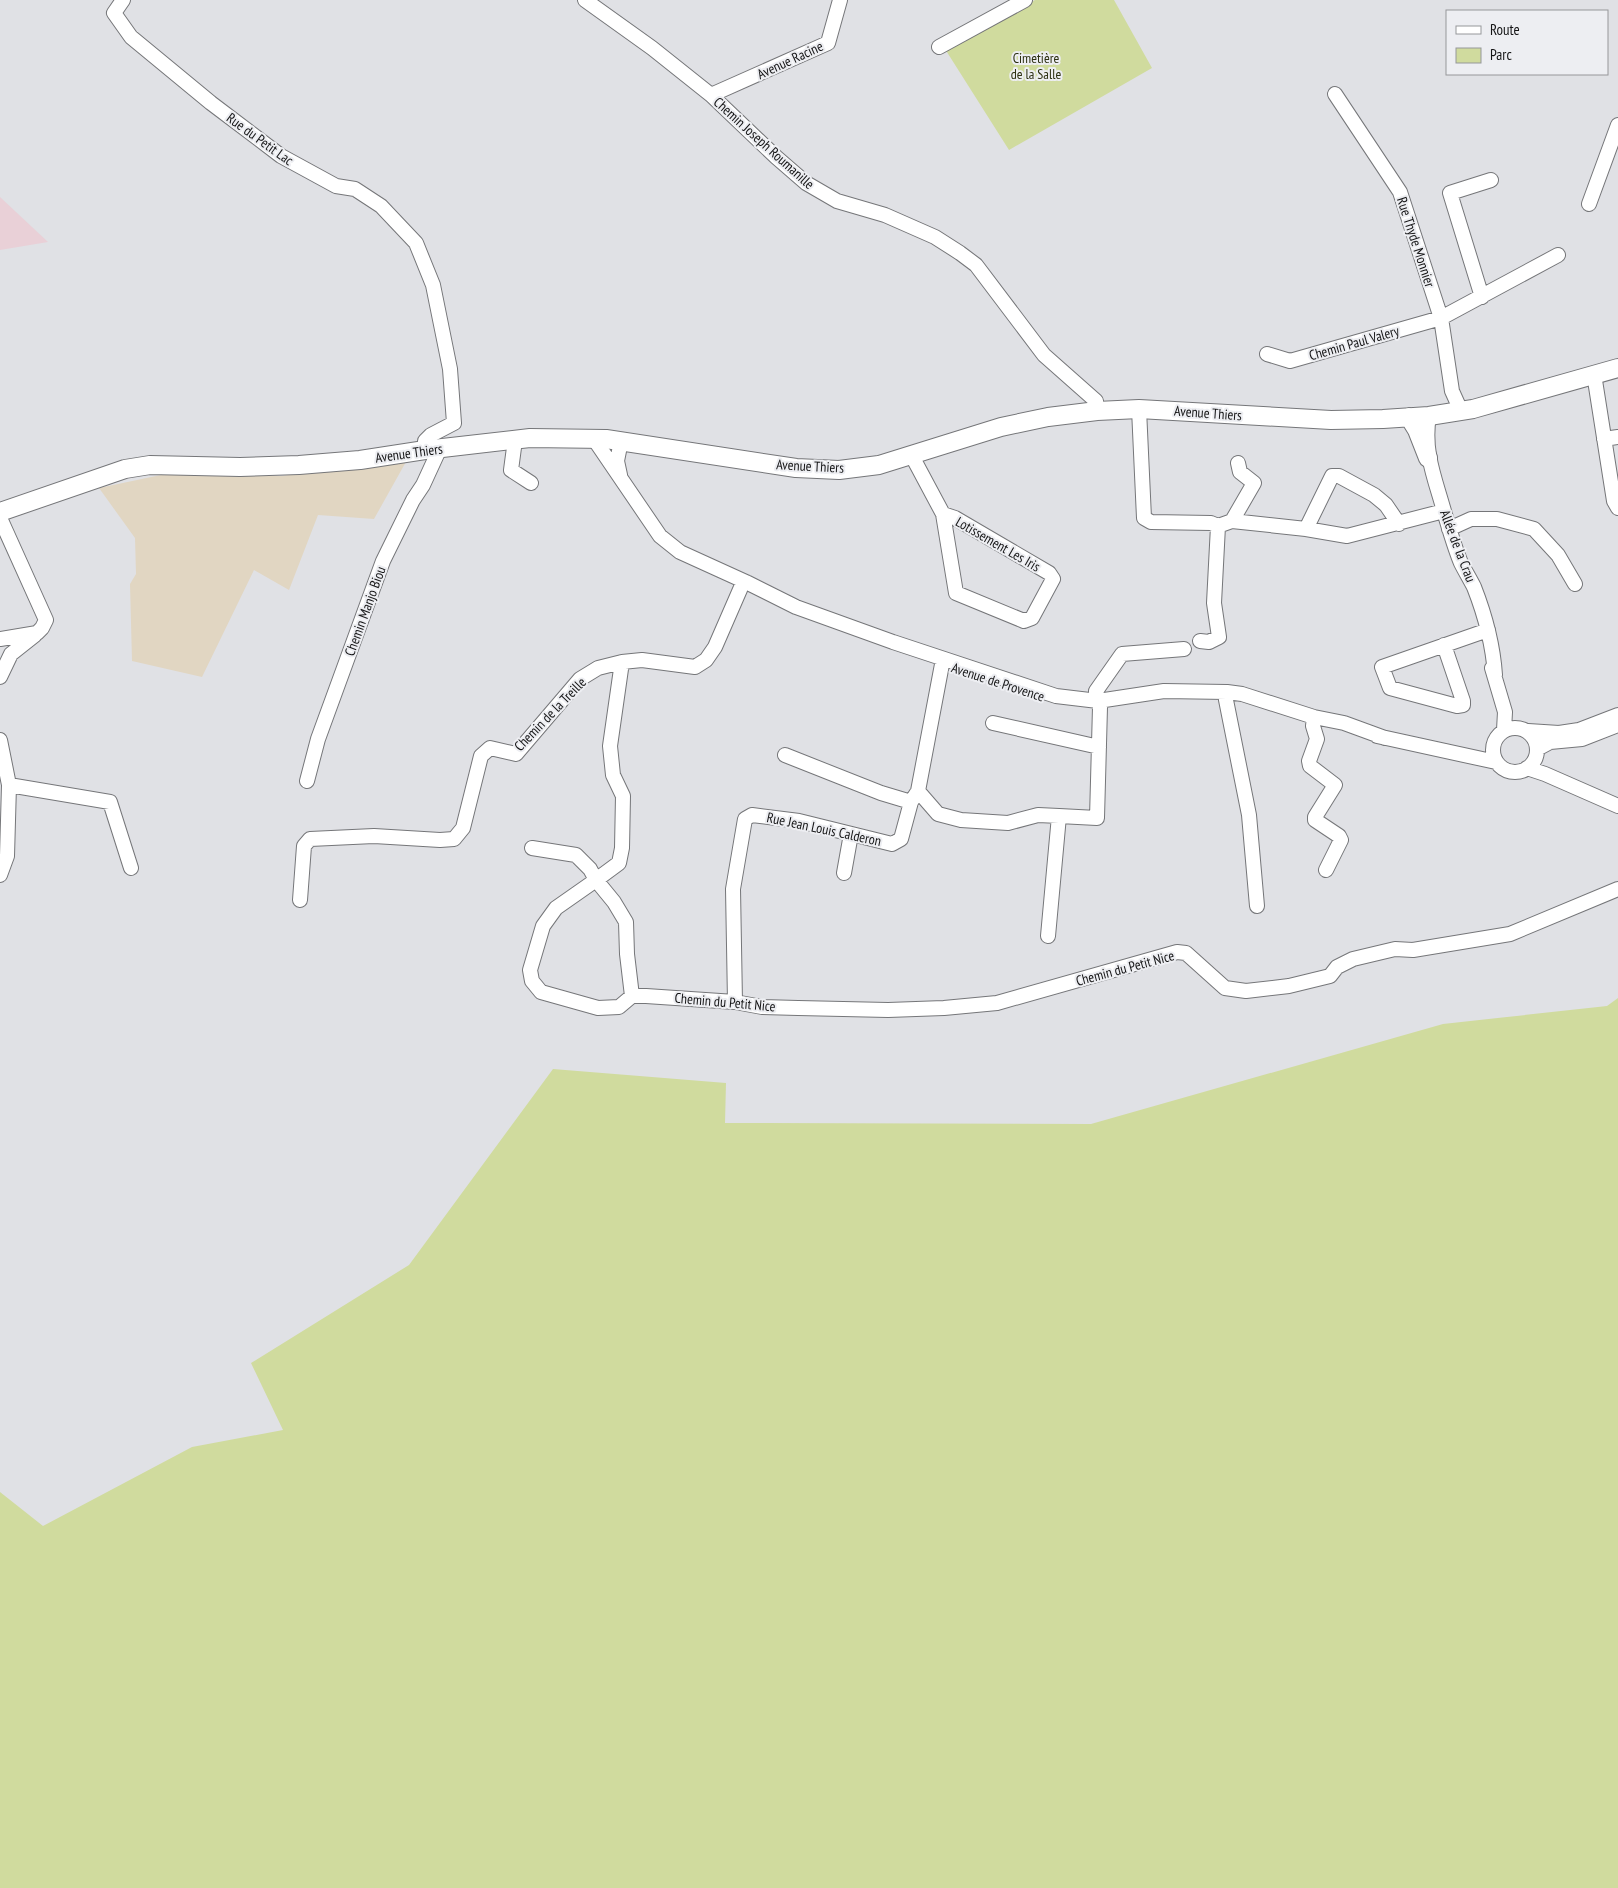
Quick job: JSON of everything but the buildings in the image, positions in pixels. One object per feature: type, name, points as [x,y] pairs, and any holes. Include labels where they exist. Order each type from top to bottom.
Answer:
[{"type":"main road","name":"Avenue Thiers","points":[[0,512],[126,469],[150,465],[300,466],[530,438],[621,441],[796,468],[847,469],[879,465],[1001,427],[1048,417],[1097,411],[1139,409],[1331,420],[1429,416],[1460,411],[1535,393],[1618,368]]},
{"type":"main road","points":[[1409,417],[1417,430],[1428,458]]},
{"type":"street","name":"Rue du Petit Lac","points":[[123,0],[114,13],[132,36],[211,103],[281,156],[336,186],[355,189],[381,206],[416,243],[433,285],[450,369],[454,423],[431,435],[425,441],[433,449]]},
{"type":"street","name":"Chemin Joseph Roumanille","points":[[585,0],[652,48],[711,95],[806,183],[837,201],[885,215],[935,237],[976,265],[1044,355],[1096,401],[1097,411]]},
{"type":"street","name":"Avenue Racine","points":[[711,95],[828,43],[840,0]]},
{"type":"street","points":[[939,47],[1025,0]]},
{"type":"street","name":"Rue Thyde Monnier","points":[[1335,94],[1400,192],[1441,318],[1452,391],[1460,411]]},
{"type":"street","points":[[1589,204],[1618,125]]},
{"type":"street","points":[[1482,297],[1450,193],[1491,180]]},
{"type":"street","name":"Chemin Paul Valery","points":[[1267,354],[1290,360],[1441,318],[1558,255]]},
{"type":"street","points":[[1594,374],[1614,501],[1618,508]]},
{"type":"street","points":[[1139,409],[1144,518],[1151,522],[1211,523],[1218,526],[1232,521],[1306,529],[1347,536],[1444,511]]},
{"type":"street","name":"Allée de la Crau","points":[[1429,416],[1427,428],[1428,458],[1449,529],[1462,564],[1466,588],[1484,632],[1505,712]]},
{"type":"street","points":[[1604,439],[1618,437]]},
{"type":"street","name":"Avenue de Provence","points":[[594,439],[660,536],[680,552],[796,607],[942,661],[1056,696],[1099,704],[1164,691],[1227,696],[1242,694],[1314,722],[1344,724],[1385,738],[1496,762]]},
{"type":"street","points":[[514,440],[511,470],[531,483]]},
{"type":"street","points":[[620,476],[618,461],[621,441]]},
{"type":"street","name":"Chemin Manjo Biou","points":[[307,781],[318,739],[383,561],[413,500],[423,485],[433,449]]},
{"type":"street","name":"Lotissement Les Iris","points":[[912,456],[943,514],[956,593],[1024,622],[1032,618],[1053,579],[1049,573],[955,518],[943,514]]},
{"type":"street","points":[[1232,521],[1254,483],[1240,472],[1238,463]]},
{"type":"street","points":[[1306,529],[1332,476],[1338,476],[1374,495],[1386,505],[1399,524]]},
{"type":"street","points":[[0,518],[46,620],[36,634],[11,654],[0,677]]},
{"type":"street","points":[[1449,529],[1471,519],[1496,519],[1534,528],[1558,556],[1575,584]]},
{"type":"street","points":[[1200,641],[1209,642],[1219,637],[1214,603],[1218,526]]},
{"type":"street","name":"Chemin de la Treille","points":[[300,900],[304,846],[310,839],[374,836],[440,840],[454,839],[464,828],[481,756],[490,748],[516,754],[580,679],[598,668],[622,662],[642,660],[695,667],[706,660],[715,647],[742,584],[746,582]]},
{"type":"street","points":[[1444,645],[1463,705],[1458,706],[1390,688],[1382,667],[1444,645],[1484,632]]},
{"type":"street","points":[[0,639],[36,634]]},
{"type":"street","points":[[785,754],[881,793],[915,796],[938,814],[961,820],[1008,823],[1038,815],[1097,818],[1099,704],[1096,691],[1122,654],[1184,649]]},
{"type":"street","name":"Rue Jean Louis Calderon","points":[[735,1002],[733,889],[745,819],[752,815],[799,821],[892,844],[901,839],[915,796],[942,661]]},
{"type":"street","points":[[532,848],[576,855],[590,869],[596,880],[614,902],[626,922],[627,954],[632,996],[619,1007],[598,1008],[541,992],[532,981],[530,970],[543,926],[556,908],[596,880],[619,863],[622,848],[623,796],[613,775],[610,746],[622,662]]},
{"type":"street","points":[[1227,696],[1248,815],[1256,906]]},
{"type":"street","points":[[1505,712],[1533,736],[1533,758],[1545,774],[1618,806]]},
{"type":"street","points":[[1505,712],[1504,730],[1494,741],[1492,748],[1496,762],[1501,767],[1514,772],[1550,742],[1582,739],[1618,725]]},
{"type":"street","points":[[1504,730],[1524,729],[1559,733],[1579,730],[1618,715]]},
{"type":"street","points":[[1314,722],[1317,739],[1309,761],[1310,766],[1334,785],[1315,820],[1339,836],[1341,840],[1326,870]]},
{"type":"street","points":[[993,723],[1099,747]]},
{"type":"street","points":[[0,740],[9,785],[7,856],[0,875]]},
{"type":"street","points":[[1469,756],[1492,748]]},
{"type":"street","points":[[9,785],[110,802],[132,868]]},
{"type":"street","points":[[1048,936],[1059,816]]},
{"type":"street","points":[[844,873],[851,834]]},
{"type":"street","name":"Chemin du Petit Nice","points":[[632,996],[735,1002],[762,1007],[888,1010],[997,1003],[1177,952],[1186,953],[1225,988],[1246,991],[1289,986],[1330,976],[1336,968],[1353,959],[1395,949],[1413,950],[1510,934],[1618,889]]},
{"type":"shaded area","points":[[0,197],[48,242],[0,250]]},
{"type":"shaded area","points":[[407,460],[374,519],[318,515],[289,590],[254,570],[202,677],[132,661],[130,584],[136,574],[135,538],[99,488],[175,472],[281,476]]},
{"type":"green space","name":"Cimetière de la Salle","points":[[1035,0],[1114,0],[1152,68],[1009,150],[945,49]]},
{"type":"green space","points":[[1618,998],[1618,1888],[0,1888],[0,1492],[43,1526],[192,1447],[283,1430],[251,1363],[409,1265],[553,1069],[726,1083],[725,1123],[1091,1124],[1443,1024],[1607,1006]]}]
